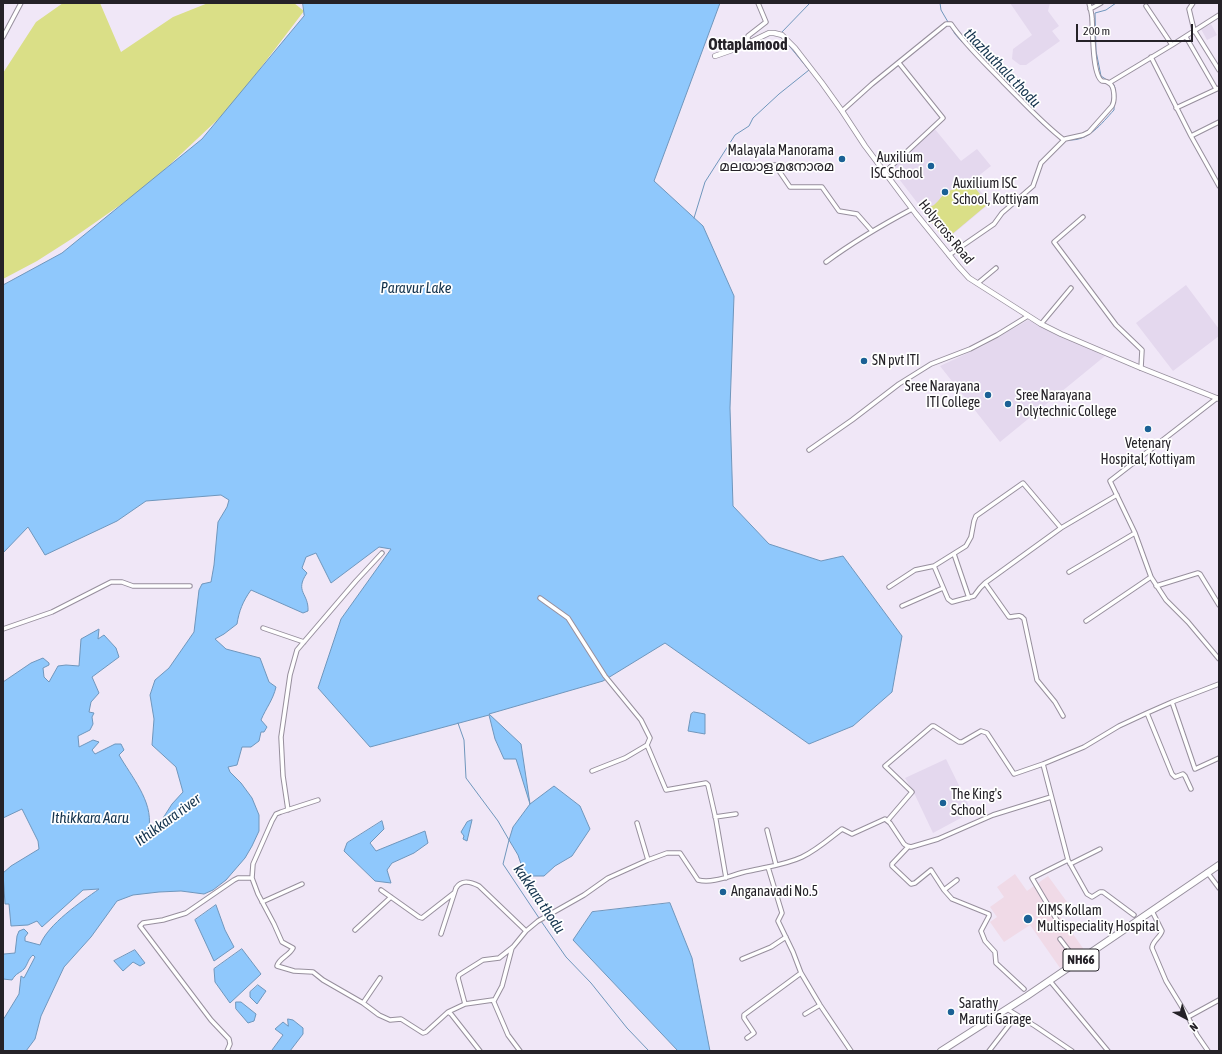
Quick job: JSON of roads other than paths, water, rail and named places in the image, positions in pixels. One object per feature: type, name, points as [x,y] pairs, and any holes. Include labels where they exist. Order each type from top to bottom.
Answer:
[{"type":"highway","name":"NH66","points":[[941,1051],[1050,981],[1219,865]]},
{"type":"main road","name":"Holycross Road","points":[[748,44],[769,33],[776,33],[782,35],[795,48],[842,111],[865,146],[949,255],[969,278],[1028,316],[1061,334],[1218,399]]},
{"type":"main road","points":[[715,56],[748,44]]},
{"type":"street","points":[[3,36],[21,3]]},
{"type":"street","points":[[748,44],[748,36],[766,22],[758,3]]},
{"type":"street","points":[[949,255],[994,224],[1002,213],[1033,186],[1041,163],[1067,138],[1086,134],[1110,110],[1114,103],[1112,88],[1109,83],[1102,81],[1098,76],[1093,48],[1092,17],[1089,3]]},
{"type":"street","points":[[1090,9],[1101,3]]},
{"type":"street","points":[[1192,3],[1189,9],[1194,30],[1219,70]]},
{"type":"street","points":[[1146,6],[1172,45]]},
{"type":"street","points":[[1109,83],[1186,37],[1194,30],[1219,15]]},
{"type":"street","points":[[842,111],[934,32],[949,24],[974,53],[1019,99],[1038,118],[1064,140]]},
{"type":"street","points":[[1176,108],[1217,88],[1186,37]]},
{"type":"street","points":[[1151,57],[1176,108],[1219,186]]},
{"type":"street","points":[[885,172],[943,118],[899,63]]},
{"type":"street","points":[[1191,136],[1219,122]]},
{"type":"street","points":[[757,168],[775,165],[790,187],[822,187],[839,211],[857,214],[872,230]]},
{"type":"street","points":[[826,262],[844,248],[872,230],[912,208]]},
{"type":"street","points":[[1083,217],[1054,242],[1116,325],[1142,350],[1141,368]]},
{"type":"street","points":[[978,283],[996,268]]},
{"type":"street","points":[[1042,324],[1071,288]]},
{"type":"street","points":[[809,450],[852,420],[899,384],[931,364],[977,346],[1028,316]]},
{"type":"street","points":[[1218,399],[1110,481],[1135,533],[1151,577],[1156,586],[1166,600],[1188,622],[1219,659]]},
{"type":"street","points":[[889,587],[915,570],[934,566],[966,546],[971,537],[976,516],[1023,483],[1061,528]]},
{"type":"street","points":[[999,493],[1002,498]]},
{"type":"street","points":[[934,566],[948,600],[969,598],[974,596],[985,583],[1061,528],[1117,495]]},
{"type":"street","points":[[1069,572],[1135,533]]},
{"type":"street","points":[[288,810],[283,776],[281,737],[290,675],[297,650],[382,553]]},
{"type":"street","points":[[954,554],[969,598]]},
{"type":"street","points":[[1156,586],[1198,572],[1219,605]]},
{"type":"street","points":[[1086,621],[1151,577]]},
{"type":"street","points":[[3,629],[52,612],[111,582],[122,582],[133,586],[190,586]]},
{"type":"street","points":[[985,583],[1009,617],[1019,615],[1024,619],[1037,680],[1055,702],[1063,716]]},
{"type":"street","points":[[902,606],[943,588]]},
{"type":"street","points":[[540,598],[568,618],[604,676],[641,720],[650,738],[647,745],[625,758],[592,771]]},
{"type":"street","points":[[264,628],[304,642]]},
{"type":"street","points":[[465,1004],[458,978],[459,975],[481,960],[499,958],[512,948],[526,931],[545,916],[584,895],[608,878],[648,860],[667,853],[680,852],[698,880],[726,878],[746,871],[776,865],[802,857],[819,847],[842,829],[852,834],[883,820],[888,820],[912,792],[885,766],[932,726],[959,742],[962,742],[981,731],[987,733],[1014,774],[1043,764],[1084,746],[1119,726],[1147,713],[1219,684]]},
{"type":"street","points":[[1172,702],[1195,770],[1219,758]]},
{"type":"street","points":[[1147,713],[1172,774],[1175,776],[1183,774],[1191,789]]},
{"type":"street","points":[[647,745],[666,790],[708,784],[726,878]]},
{"type":"street","points":[[1043,764],[1069,862],[1088,896],[1092,897],[1100,892],[1103,892],[1134,915]]},
{"type":"street","points":[[1024,989],[996,963],[995,952],[985,941],[981,931],[989,914],[952,899],[944,890],[931,870],[915,883],[911,884],[892,866],[893,862],[908,847],[938,839],[993,815],[1051,797]]},
{"type":"street","points":[[318,800],[277,813],[253,864],[252,878],[258,894],[282,942],[293,948],[291,952],[280,960],[276,966],[294,971],[313,972],[323,980],[387,1019],[401,1019],[423,1033],[448,1012],[465,1004],[491,1000],[494,1001]]},
{"type":"street","points":[[715,817],[736,814]]},
{"type":"street","points":[[888,820],[904,844],[908,847]]},
{"type":"street","points":[[638,823],[648,860]]},
{"type":"street","points":[[767,830],[776,865]]},
{"type":"street","points":[[1061,927],[1032,878],[1100,849]]},
{"type":"street","points":[[768,867],[782,913],[778,921],[802,973],[820,1005],[851,1051]]},
{"type":"street","points":[[1207,872],[1219,888]]},
{"type":"street","points":[[227,1051],[230,1044],[228,1039],[211,1020],[140,926],[143,923],[163,920],[184,914],[234,880],[238,878],[252,878]]},
{"type":"street","points":[[944,890],[957,880]]},
{"type":"street","points":[[441,934],[458,884],[466,882],[479,886],[526,931]]},
{"type":"street","points":[[262,902],[302,884]]},
{"type":"street","points":[[381,890],[422,918],[455,892]]},
{"type":"street","points":[[355,930],[391,897]]},
{"type":"street","points":[[1152,911],[1162,931],[1153,943],[1152,948],[1166,981],[1197,1035],[1208,1051]]},
{"type":"street","points":[[742,959],[771,946],[786,937]]},
{"type":"street","points":[[1060,939],[1073,956]]},
{"type":"street","points":[[494,1001],[502,986],[512,948]]},
{"type":"street","points":[[746,1038],[754,1033],[744,1018],[744,1015],[802,973]]},
{"type":"street","points":[[363,1003],[380,978]]},
{"type":"street","points":[[1050,981],[1108,1051]]},
{"type":"street","points":[[1188,1017],[1219,1000]]},
{"type":"street","points":[[494,1001],[508,1035],[520,1051]]},
{"type":"street","points":[[805,1014],[820,1005]]},
{"type":"street","points":[[1006,1009],[1035,1026],[1072,1051]]},
{"type":"street","points":[[448,1012],[480,1051]]},
{"type":"street","points":[[989,1051],[1016,1016]]},
{"type":"water","name":"Paravur Lake","points":[[303,3],[720,3],[654,181],[703,226],[734,296],[730,408],[733,506],[769,544],[821,561],[843,556],[902,636],[892,692],[853,726],[809,744],[665,643],[603,681],[489,714],[521,744],[530,804],[516,759],[504,759],[495,739],[489,715],[370,747],[318,688],[341,619],[391,549],[379,547],[331,583],[316,553],[306,557],[302,568],[307,573],[303,579],[302,589],[308,605],[308,611],[303,613],[251,590],[242,606],[237,624],[215,639],[226,649],[260,658],[269,682],[276,687],[261,720],[267,727],[264,732],[261,732],[259,741],[251,747],[242,747],[237,765],[228,767],[230,772],[241,783],[252,798],[259,815],[259,831],[245,858],[226,880],[213,890],[204,894],[181,891],[159,892],[133,895],[117,901],[91,937],[64,967],[41,1016],[35,1039],[26,1051],[3,1051],[3,1020],[19,994],[21,976],[24,978],[35,957],[33,955],[24,969],[16,974],[12,980],[3,979],[3,955],[15,953],[17,936],[19,931],[24,929],[28,933],[25,937],[25,941],[40,945],[44,937],[57,921],[99,889],[83,890],[42,927],[37,921],[28,925],[11,926],[9,904],[5,904],[3,873],[11,866],[39,849],[38,841],[22,809],[3,818],[3,682],[31,663],[43,658],[49,663],[49,665],[43,668],[44,677],[49,682],[58,666],[79,666],[81,639],[99,629],[98,639],[104,635],[116,648],[119,657],[92,677],[99,693],[91,702],[89,712],[94,713],[92,717],[93,724],[90,730],[78,736],[79,747],[93,740],[99,742],[92,750],[95,754],[115,744],[121,744],[124,750],[119,755],[140,789],[148,808],[149,827],[144,838],[151,837],[172,804],[183,792],[176,767],[152,745],[154,719],[150,695],[155,680],[169,668],[194,632],[199,590],[202,584],[211,582],[218,522],[227,507],[229,500],[221,495],[146,501],[117,521],[45,555],[28,527],[3,553],[3,285],[62,253],[202,139],[304,16]]},
{"type":"water","points":[[694,712],[705,714],[705,734],[688,731],[691,714]]},
{"type":"water","points":[[554,786],[580,806],[590,829],[572,856],[555,866],[544,876],[525,876],[518,855],[509,840],[513,827],[530,804]]},
{"type":"water","points":[[472,820],[467,841],[463,839],[464,836],[461,832],[467,822]]},
{"type":"water","points":[[382,821],[384,829],[370,843],[376,851],[425,831],[428,843],[414,853],[392,863],[387,870],[391,883],[375,881],[344,851],[347,843]]},
{"type":"water","points":[[670,903],[692,958],[710,1051],[678,1051],[573,940],[592,912]]},
{"type":"water","points":[[216,905],[225,930],[234,947],[214,961],[195,920]]},
{"type":"water","points":[[242,949],[261,974],[230,1003],[215,982],[214,969]]},
{"type":"water","points":[[135,950],[145,963],[140,966],[133,962],[123,971],[114,961]]},
{"type":"water","points":[[258,985],[266,991],[257,1004],[250,997],[250,992]]},
{"type":"water","points":[[236,1002],[241,1002],[256,1014],[254,1021],[248,1023],[236,1009]]},
{"type":"water","points":[[288,1019],[293,1020],[303,1028],[303,1034],[290,1051],[273,1051],[272,1050],[283,1035],[275,1029],[283,1022],[288,1026]]},
{"type":"waterway","name":"thazhuthala thodu","points":[[781,33],[810,3]]},
{"type":"waterway","name":"thazhuthala thodu","points":[[940,3],[941,10],[948,22]]},
{"type":"waterway","points":[[1107,80],[1101,76],[1096,51],[1095,13],[1106,10],[1116,3]]},
{"type":"waterway","name":"thazhuthala thodu","points":[[951,27],[962,42]]},
{"type":"waterway","name":"thazhuthala thodu","points":[[694,218],[705,182],[735,135],[749,126],[753,118],[779,94],[809,70],[786,42]]},
{"type":"waterway","points":[[1113,84],[1115,88]]},
{"type":"waterway","points":[[1069,140],[1076,140],[1089,135],[1114,110],[1114,105]]},
{"type":"waterway","name":"thazhuthala thodu","points":[[1035,117],[1043,125]]},
{"type":"waterway","name":"kakkara thodu","points":[[458,723],[464,740],[466,778],[498,821],[509,840],[503,864],[539,918]]},
{"type":"waterway","name":"kakkara thodu","points":[[541,921],[566,957],[591,983],[627,1028],[649,1051]]},
{"type":"place","name":"Malayala Manorama മലയാള മനോരമ","points":[[842,159]]},
{"type":"place","name":"Auxilium ISC School","points":[[931,166]]},
{"type":"place","name":"Auxilium ISC School, Kottiyam","points":[[945,192]]},
{"type":"place","name":"SN pvt ITI","points":[[864,361]]},
{"type":"place","name":"Sree Narayana ITI College","points":[[988,395]]},
{"type":"place","name":"Sree Narayana Polytechnic College","points":[[1008,404]]},
{"type":"place","name":"Vetenary Hospital, Kottiyam","points":[[1148,429]]},
{"type":"place","name":"The King's School","points":[[943,803]]},
{"type":"place","name":"Anganavadi No.5","points":[[723,892]]},
{"type":"place","name":"KIMS Kollam Multispeciality Hospital","points":[[1028,919]]},
{"type":"place","name":"Sarathy Maruti Garage","points":[[951,1012]]},
{"type":"district","name":"Ottaplamood","points":[[748,45]]},
{"type":"water label","name":"Ithikkara Aaru","points":[[90,818]]},
{"type":"water label","name":"Ithikkara river","points":[[168,820]]}]
